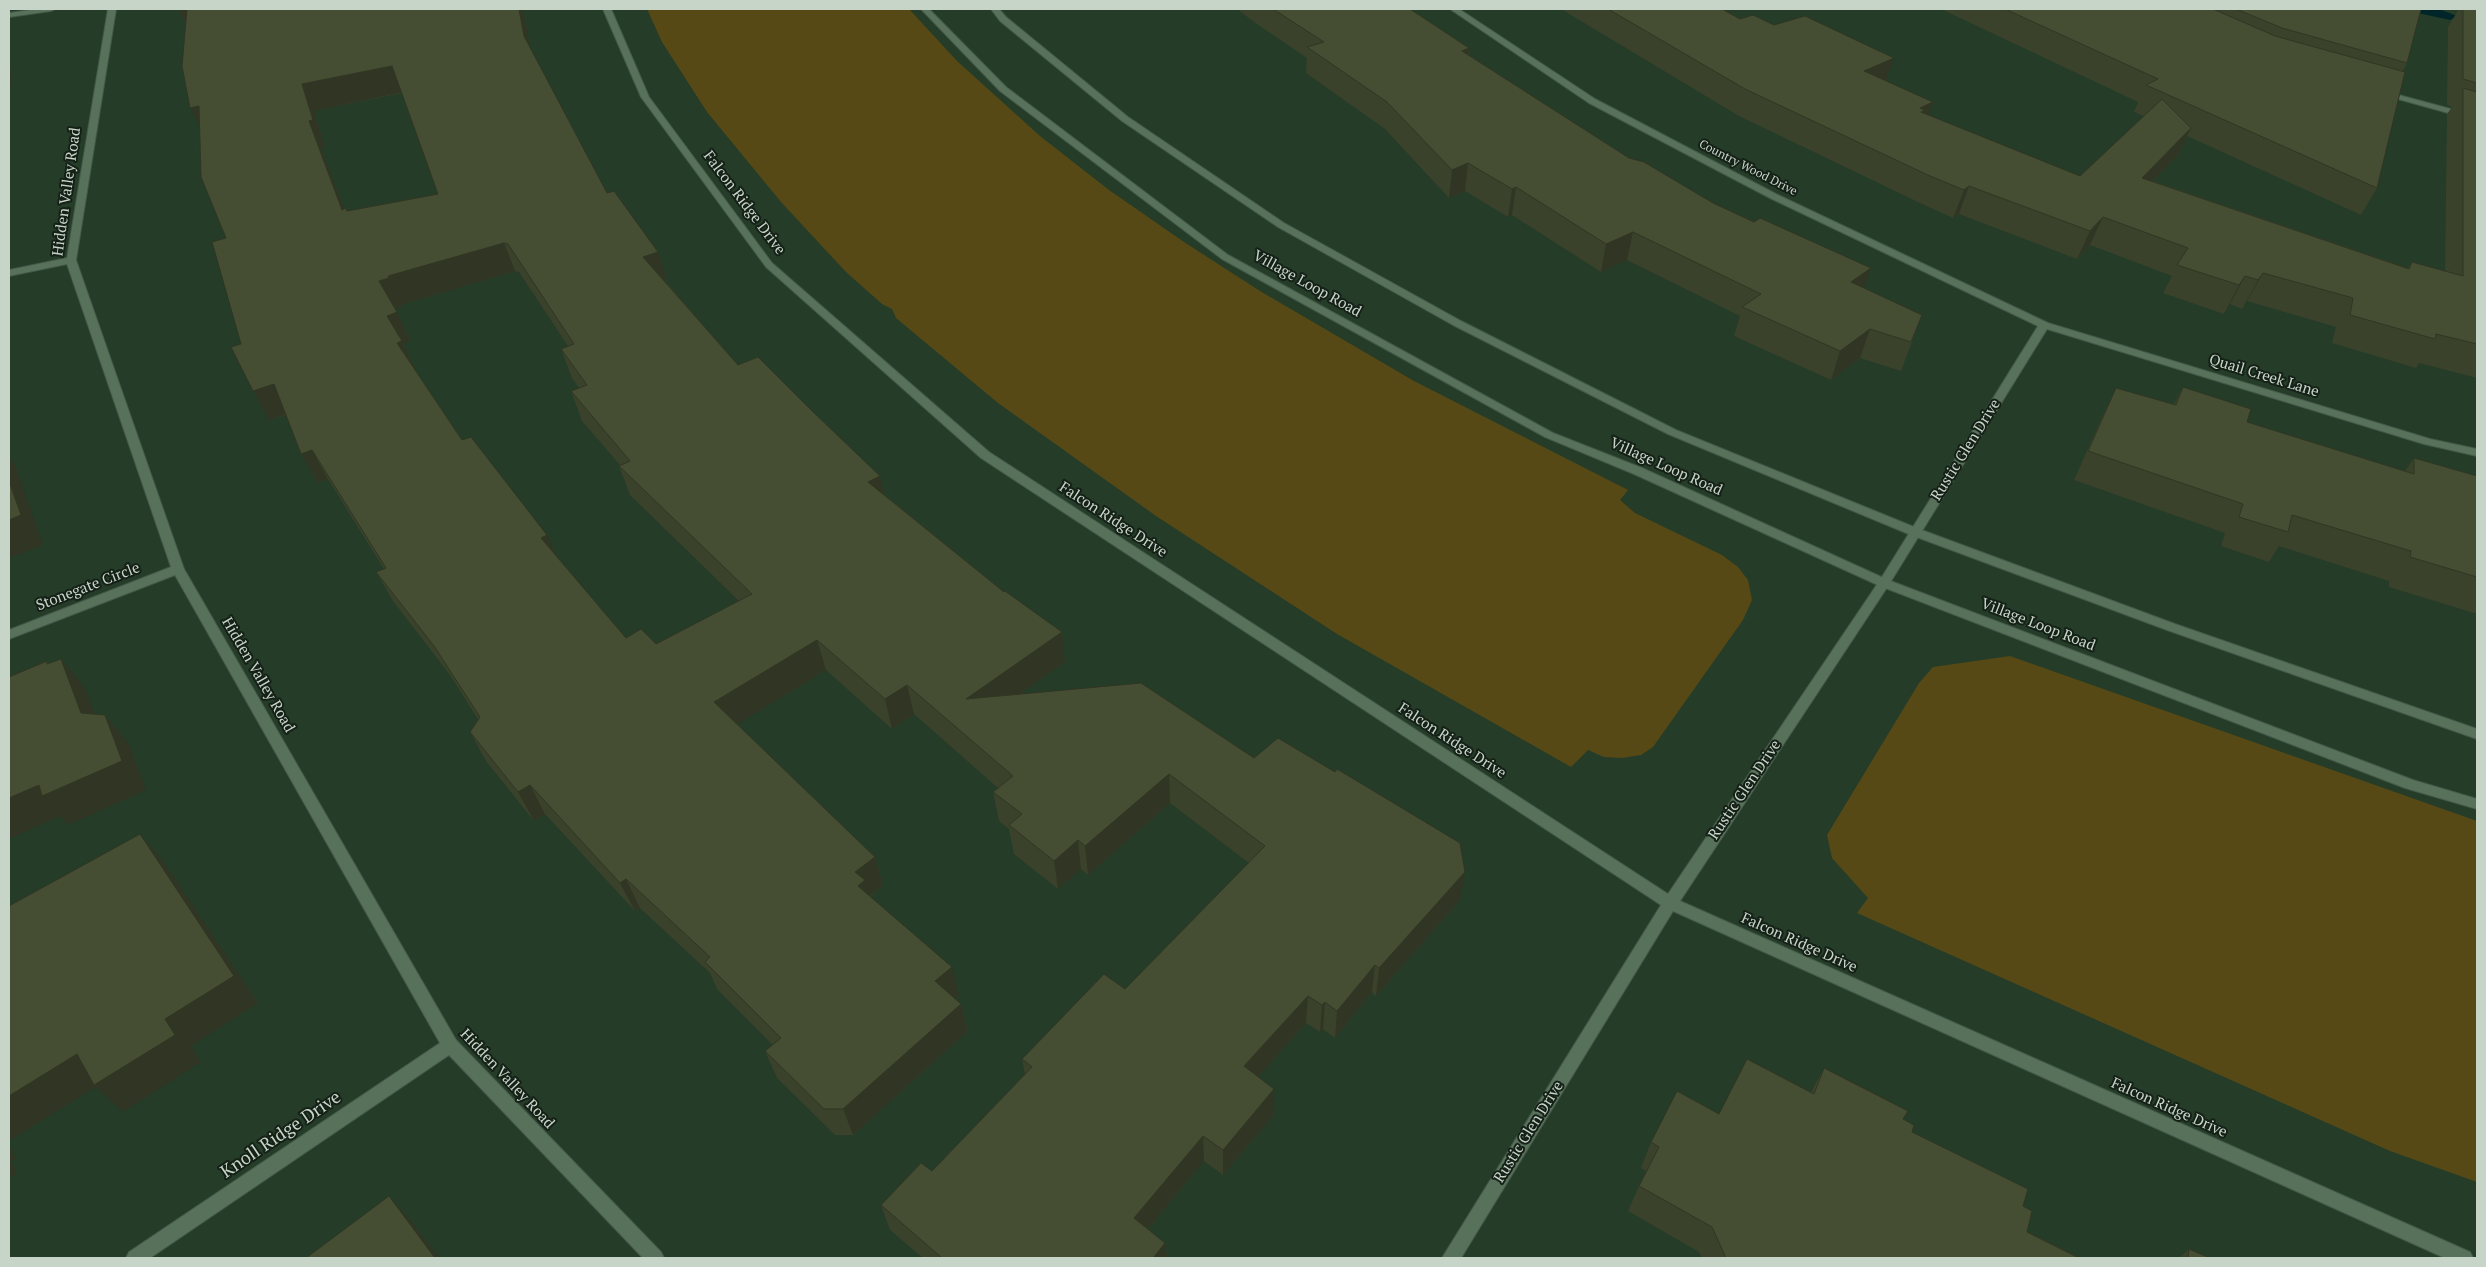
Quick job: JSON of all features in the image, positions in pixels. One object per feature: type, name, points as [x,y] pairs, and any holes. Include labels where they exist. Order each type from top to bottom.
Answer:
[{"type":"street","points":[[9,16],[51,9]]},
{"type":"street","name":"Hidden Valley Road","points":[[112,9],[71,260],[178,568],[450,1044],[655,1258]]},
{"type":"street","name":"Falcon Ridge Drive","points":[[607,9],[645,97],[769,264],[985,455],[1670,903],[2464,1258]]},
{"type":"street","name":"Village Loop Road","points":[[925,9],[1003,89],[1224,257],[1549,435],[1638,471],[1884,583],[2410,784],[2477,804]]},
{"type":"street","points":[[995,9],[1003,19],[1125,119],[1280,225],[1457,323],[1672,432],[1914,532],[2171,626],[2477,734]]},
{"type":"street","name":"Country Wood Drive","points":[[1454,9],[1592,101],[1773,196],[2044,325]]},
{"type":"street","points":[[2372,88],[2477,119]]},
{"type":"street","points":[[9,273],[71,260]]},
{"type":"street","name":"Rustic Glen Drive","points":[[1451,1258],[1670,903],[1884,583],[2044,325]]},
{"type":"street","name":"Quail Creek Lane","points":[[2044,325],[2428,442],[2477,452]]},
{"type":"street","name":"Stonegate Circle","points":[[9,635],[178,568]]},
{"type":"street","name":"Knoll Ridge Drive","points":[[135,1258],[450,1044]]},
{"type":"shaded area","points":[[647,9],[909,9],[957,61],[1040,136],[1109,190],[1184,242],[1260,291],[1414,381],[1628,490],[1620,500],[1635,513],[1722,555],[1738,567],[1748,580],[1752,600],[1743,620],[1653,747],[1641,755],[1622,758],[1604,757],[1588,750],[1571,767],[1337,634],[1156,516],[998,403],[896,318],[892,309],[882,304],[846,272],[781,202],[707,112],[662,42]]},
{"type":"shaded area","points":[[2010,656],[2477,821],[2477,1182],[2390,1151],[1857,913],[1868,898],[1832,858],[1827,835],[1919,683],[1933,667]]},
{"type":"water","points":[[2400,9],[2439,9],[2457,16],[2450,20]]},
{"type":"building","points":[[187,9],[519,9],[524,36],[607,193],[614,191],[658,252],[643,257],[738,365],[758,357],[880,476],[868,482],[1004,592],[1062,632],[966,699],[1141,683],[1254,758],[1278,738],[1335,772],[1337,769],[1460,843],[1465,872],[1379,968],[1375,965],[1337,1011],[1325,1002],[1322,1005],[1308,996],[1244,1066],[1274,1089],[1223,1150],[1203,1136],[1134,1218],[1165,1243],[1153,1258],[942,1258],[881,1205],[921,1163],[932,1171],[1032,1067],[1022,1059],[1104,974],[1125,989],[1265,846],[1169,774],[1085,846],[1078,840],[1054,861],[1009,825],[1022,814],[993,792],[1013,776],[907,685],[885,699],[817,640],[714,702],[875,857],[855,872],[865,880],[858,886],[952,967],[935,981],[961,1004],[843,1109],[824,1109],[765,1051],[781,1038],[705,962],[710,957],[626,879],[620,883],[530,785],[518,792],[470,732],[480,717],[434,646],[376,572],[386,568],[312,450],[301,454],[274,384],[253,391],[231,347],[241,344],[212,242],[226,238],[201,177],[199,106],[190,108],[182,66]],"holes":[[[392,66],[438,194],[347,211],[346,208],[342,210],[309,121],[313,120],[302,84]],[[504,243],[508,244],[574,344],[561,349],[587,385],[571,391],[630,461],[619,466],[752,594],[656,644],[641,629],[626,638],[541,538],[547,535],[471,437],[462,440],[397,343],[402,341],[387,316],[397,312],[379,281],[389,278],[388,276]]]},
{"type":"building","points":[[1273,9],[1410,9],[1469,48],[1462,51],[1629,158],[1644,162],[1713,203],[1754,222],[1760,218],[1871,268],[1851,282],[1922,315],[1911,342],[1870,329],[1840,351],[1742,307],[1761,294],[1633,232],[1606,244],[1516,187],[1512,189],[1468,163],[1452,170],[1387,102],[1307,47],[1324,42]]},
{"type":"building","points":[[1608,9],[1722,9],[1740,19],[1753,15],[1774,25],[1805,16],[1894,58],[1864,71],[1933,102],[1920,108],[1925,110],[1921,112],[2080,176],[2162,99],[2191,128],[2142,178],[2409,269],[2412,262],[2463,276],[2463,88],[2477,92],[2477,344],[2436,334],[2435,339],[2350,315],[2353,298],[2263,273],[2258,280],[2245,276],[2239,285],[2177,265],[2188,248],[2103,217],[2090,231],[1969,186],[1964,190],[1930,176],[1745,89]]},
{"type":"building","points":[[2005,9],[2213,9],[2275,36],[2405,72],[2377,188],[2146,85],[2158,79]]},
{"type":"building","points":[[2236,9],[2421,9],[2407,63],[2282,28]]},
{"type":"building","points":[[2463,9],[2477,9],[2477,83],[2463,79]]},
{"type":"building","points":[[2183,387],[2251,409],[2247,422],[2414,474],[2414,458],[2477,476],[2477,577],[2410,557],[2411,551],[2292,515],[2288,532],[2239,517],[2243,504],[2088,451],[2116,388],[2176,405]]},
{"type":"building","points":[[9,481],[21,515],[9,520]]},
{"type":"building","points":[[61,659],[81,713],[105,715],[122,761],[42,796],[39,785],[9,798],[9,677],[47,661],[47,664]]},
{"type":"building","points":[[140,834],[234,976],[165,1019],[175,1035],[94,1085],[77,1054],[9,1096],[9,906]]},
{"type":"building","points":[[1747,1059],[1814,1094],[1824,1068],[1908,1111],[1903,1119],[1914,1125],[1912,1132],[2028,1189],[2023,1206],[2032,1211],[2027,1232],[2079,1258],[1726,1258],[1712,1227],[1639,1186],[1659,1147],[1651,1142],[1677,1091],[1719,1114]]},
{"type":"building","points":[[389,1196],[435,1258],[306,1258]]},
{"type":"building","points":[[2189,1249],[2210,1258],[2188,1258]]}]
